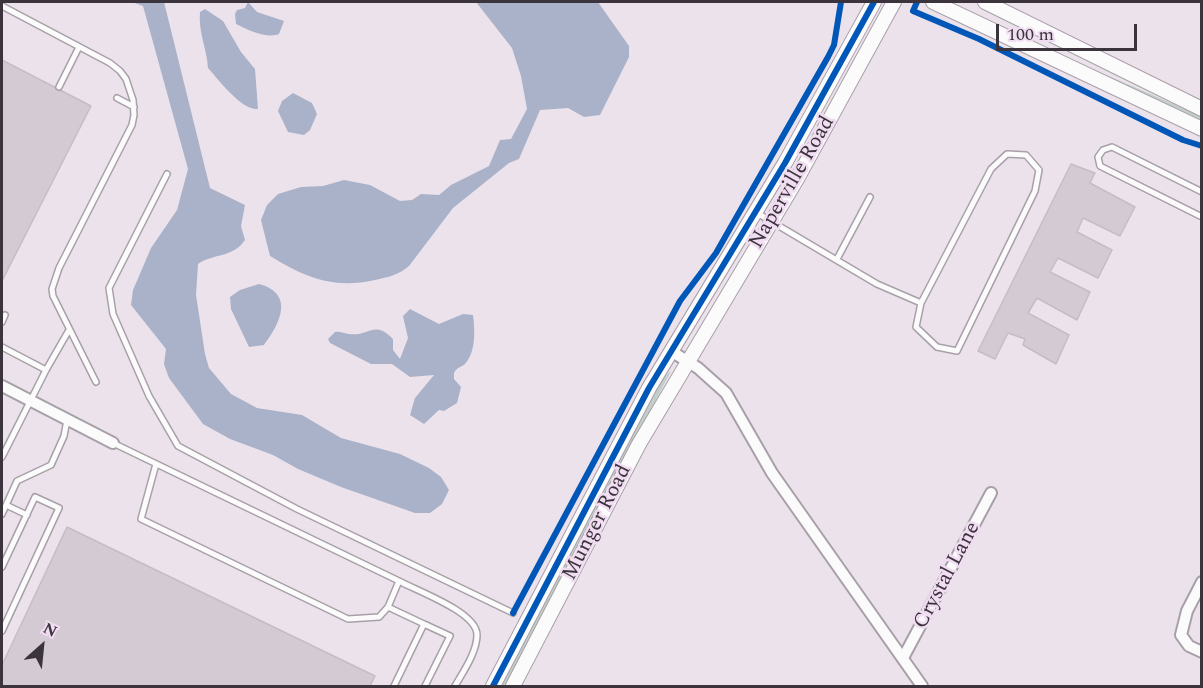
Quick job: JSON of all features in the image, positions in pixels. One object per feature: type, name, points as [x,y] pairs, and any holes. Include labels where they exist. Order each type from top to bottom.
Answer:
[{"type":"street","name":"Naperville Road","points":[[670,351],[819,104],[874,2]]},
{"type":"street","name":"Naperville Road","points":[[686,361],[771,222],[838,106],[894,2]]},
{"type":"street","points":[[933,2],[1202,129]]},
{"type":"street","points":[[985,2],[1202,109]]},
{"type":"street","points":[[670,351],[726,393],[772,473],[922,687]]},
{"type":"street","name":"Munger Road","points":[[493,687],[605,468],[670,351]]},
{"type":"street","name":"Munger Road","points":[[513,687],[628,463],[686,361]]},
{"type":"street","points":[[2,386],[113,443]]},
{"type":"street","name":"Crystal Lane","points":[[903,658],[991,493]]},
{"type":"street","points":[[1202,582],[1183,624],[1181,635],[1189,646],[1202,652]]},
{"type":"lane","points":[[2,6],[120,71],[126,79],[134,107],[132,125],[59,268],[52,289],[57,309],[96,382]]},
{"type":"lane","points":[[59,87],[79,47]]},
{"type":"lane","points":[[117,98],[134,107]]},
{"type":"lane","points":[[1202,192],[1112,147],[1103,150],[1098,157],[1100,166],[1202,217]]},
{"type":"lane","points":[[1007,154],[1026,155],[1039,170],[1035,191],[957,351],[937,347],[916,327],[921,303],[991,169],[1007,154]]},
{"type":"lane","points":[[167,174],[109,288],[117,324],[149,396],[178,446],[297,510],[513,613]]},
{"type":"lane","points":[[837,259],[870,197]]},
{"type":"lane","points":[[755,212],[877,284],[921,303]]},
{"type":"lane","points":[[2,322],[5,315]]},
{"type":"lane","points":[[2,457],[69,330]]},
{"type":"lane","points":[[2,347],[46,370]]},
{"type":"lane","points":[[2,514],[17,481],[51,465],[64,436],[67,420]]},
{"type":"lane","points":[[2,442],[8,445]]},
{"type":"lane","points":[[113,443],[461,612],[473,621],[477,634],[471,654],[455,687]]},
{"type":"lane","points":[[156,464],[141,519],[348,619],[379,617],[388,607],[399,581]]},
{"type":"lane","points":[[2,567],[35,497],[59,508],[2,631]]},
{"type":"lane","points":[[6,505],[27,515]]},
{"type":"lane","points":[[388,607],[450,636],[425,687]]},
{"type":"lane","points":[[394,687],[424,624]]},
{"type":"shaded area","points":[[1051,51],[1201,116],[1201,122]]},
{"type":"shaded area","points":[[671,371],[507,686],[500,686],[661,380]]},
{"type":"water","points":[[132,2],[164,2],[210,188],[245,205],[241,226],[245,240],[235,250],[198,264],[196,295],[209,368],[231,394],[257,408],[302,415],[341,438],[400,454],[429,468],[441,477],[449,490],[442,504],[430,513],[415,513],[341,487],[298,469],[273,455],[230,439],[203,424],[169,378],[164,364],[166,349],[131,305],[133,290],[151,248],[177,210],[188,169],[143,6]]},
{"type":"water","points":[[248,2],[257,12],[284,21],[279,34],[263,35],[236,24],[237,10],[245,8]]},
{"type":"water","points":[[476,2],[598,2],[629,46],[629,57],[600,115],[584,117],[568,108],[540,110],[519,159],[509,163],[453,208],[409,266],[397,274],[360,282],[333,282],[308,276],[270,256],[261,220],[267,205],[278,194],[301,187],[323,186],[344,180],[370,185],[400,201],[412,200],[421,194],[439,195],[451,185],[489,166],[500,140],[511,139],[527,109],[521,76],[512,48]]},
{"type":"water","points":[[205,9],[223,21],[241,52],[255,69],[258,109],[238,100],[208,68],[200,19],[200,12]]},
{"type":"water","points":[[293,93],[312,103],[317,114],[310,130],[304,135],[288,132],[278,111],[282,101]]},
{"type":"water","points":[[259,284],[278,295],[281,311],[275,328],[264,345],[249,347],[231,309],[230,297],[240,290]]},
{"type":"water","points":[[410,309],[439,324],[463,314],[473,315],[473,347],[469,359],[454,373],[454,379],[461,387],[457,403],[444,411],[439,410],[424,424],[410,415],[415,398],[434,375],[410,377],[392,364],[371,364],[330,343],[328,339],[335,332],[356,334],[381,330],[393,339],[393,350],[400,359],[408,338],[403,316]]},
{"type":"building","points":[[2,60],[91,106],[2,281]]},
{"type":"building","points":[[1071,164],[1095,173],[1090,183],[1135,207],[1120,236],[1083,218],[1077,232],[1112,250],[1098,278],[1058,258],[1050,272],[1090,292],[1077,320],[1037,298],[1028,313],[1069,335],[1056,364],[1023,345],[1025,339],[1008,333],[995,359],[978,351]]},
{"type":"building","points":[[67,527],[375,676],[370,686],[2,686],[2,665]]},
{"type":"cycle path","points":[[513,613],[680,301],[716,253],[828,57],[834,45],[841,2]]},
{"type":"cycle path","points":[[493,686],[649,388],[785,163],[874,2]]},
{"type":"cycle path","points":[[917,2],[913,11],[979,39],[1183,140],[1202,146]]}]
